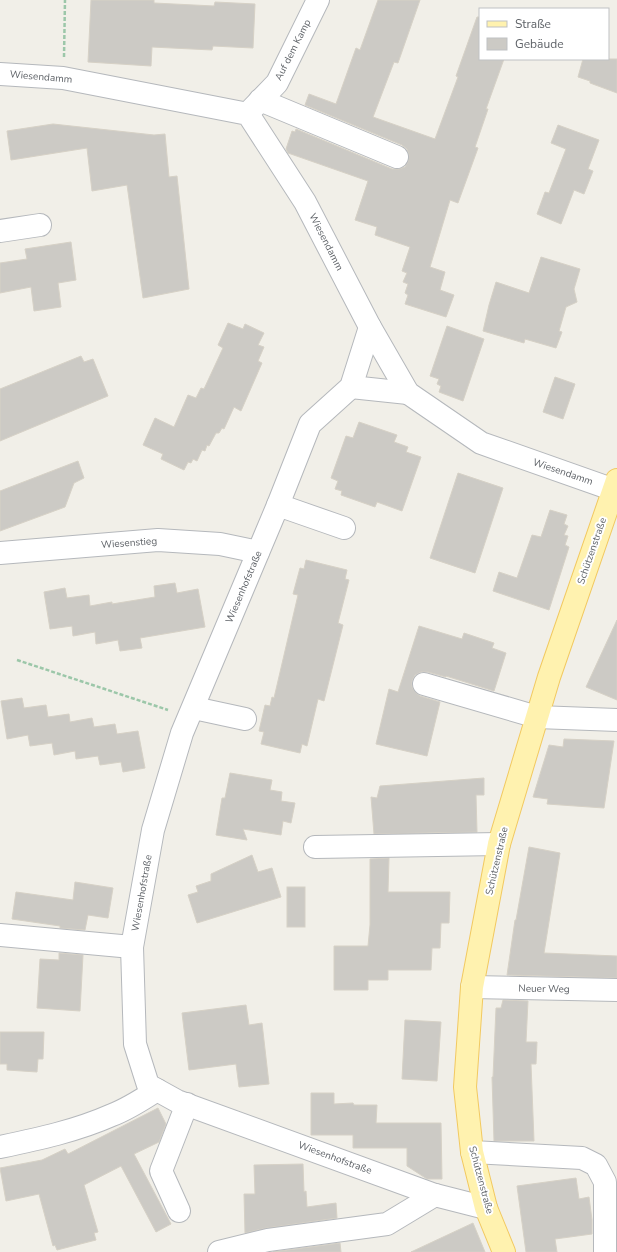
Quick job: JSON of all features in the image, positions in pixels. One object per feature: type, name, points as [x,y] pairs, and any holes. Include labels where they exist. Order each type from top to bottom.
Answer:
[{"type":"main road","name":"Schützenstraße","points":[[504,1252],[486,1208],[472,1152],[465,1087],[472,987],[499,844],[549,677],[616,487]]},
{"type":"street","name":"Auf dem Kamp","points":[[254,107],[277,83],[318,0]]},
{"type":"street","name":"Wiesendamm","points":[[0,74],[63,78],[254,107],[370,327],[408,393],[481,443],[616,487]]},
{"type":"street","points":[[254,107],[398,157]]},
{"type":"street","points":[[0,231],[40,225]]},
{"type":"street","points":[[370,327],[351,387],[408,393]]},
{"type":"street","name":"Wiesenhofstraße","points":[[351,387],[310,424],[278,505],[182,733],[153,830],[132,947],[136,1044],[148,1085],[177,1101],[435,1195],[486,1208]]},
{"type":"street","points":[[278,505],[344,528]]},
{"type":"street","name":"Wiesenstieg","points":[[0,553],[158,540],[220,544],[258,552]]},
{"type":"street","points":[[424,684],[537,717],[617,720]]},
{"type":"street","points":[[192,712],[244,719]]},
{"type":"street","points":[[314,847],[499,844]]},
{"type":"street","points":[[0,935],[132,947]]},
{"type":"street","name":"Neuer Weg","points":[[472,987],[617,990]]},
{"type":"street","points":[[0,1147],[86,1126],[112,1115],[157,1090]]},
{"type":"street","points":[[179,1211],[161,1171],[187,1104]]},
{"type":"street","points":[[472,1152],[582,1158],[596,1165],[605,1182],[605,1252]]},
{"type":"street","points":[[218,1252],[268,1240],[387,1224],[435,1195]]},
{"type":"path","points":[[63,78],[65,0]]},
{"type":"path","points":[[17,660],[192,712]]},
{"type":"building","points":[[91,0],[154,0],[154,3],[214,6],[215,2],[255,4],[253,48],[213,46],[212,50],[152,47],[151,66],[88,62]]},
{"type":"building","points":[[378,0],[420,0],[398,63],[394,62],[373,117],[435,139],[458,77],[456,76],[477,17],[479,17],[479,60],[504,60],[486,109],[488,109],[475,147],[478,148],[458,203],[450,200],[430,267],[445,272],[440,290],[454,295],[446,317],[405,304],[408,295],[405,293],[408,284],[403,282],[407,273],[402,271],[410,247],[375,235],[377,227],[355,220],[368,181],[288,153],[286,149],[292,131],[295,132],[296,129],[392,169],[405,167],[408,162],[409,155],[407,149],[402,145],[305,105],[309,94],[336,104],[356,48],[360,50]]},
{"type":"building","points":[[617,59],[617,93],[578,77],[583,60]]},
{"type":"building","points":[[53,124],[154,135],[165,134],[169,177],[177,176],[189,289],[143,298],[127,185],[92,191],[87,148],[11,160],[7,131]]},
{"type":"building","points":[[558,125],[599,140],[588,169],[593,171],[584,194],[574,190],[561,224],[537,214],[545,192],[549,193],[566,149],[551,143]]},
{"type":"building","points":[[71,242],[76,280],[58,283],[61,307],[34,311],[31,287],[0,293],[0,263],[27,259],[25,249]]},
{"type":"building","points":[[541,257],[580,269],[574,289],[577,302],[566,307],[559,331],[562,332],[556,348],[525,339],[524,343],[483,331],[496,282],[529,293]]},
{"type":"building","points":[[228,323],[243,329],[245,324],[264,333],[258,345],[264,347],[258,361],[262,363],[241,411],[234,407],[224,429],[222,428],[219,433],[216,433],[209,446],[207,445],[205,451],[202,450],[197,461],[193,459],[191,463],[188,462],[184,470],[161,459],[163,454],[143,445],[155,418],[174,427],[188,395],[196,398],[201,388],[204,389],[223,348],[218,345]]},
{"type":"building","points":[[447,326],[484,339],[463,401],[439,392],[441,386],[437,384],[439,379],[430,376]]},
{"type":"building","points":[[81,356],[84,362],[93,359],[108,396],[0,441],[0,389]]},
{"type":"building","points":[[555,377],[575,384],[563,419],[543,412]]},
{"type":"building","points":[[359,422],[397,435],[394,442],[408,447],[406,452],[421,457],[402,511],[377,502],[375,507],[341,495],[342,491],[335,489],[338,481],[331,478],[346,436],[353,438]]},
{"type":"building","points":[[78,461],[84,478],[74,483],[65,507],[0,531],[0,491]]},
{"type":"building","points":[[458,473],[503,488],[475,573],[430,558]]},
{"type":"building","points":[[550,510],[567,515],[564,524],[568,526],[564,535],[568,536],[565,545],[569,547],[549,610],[493,591],[499,572],[517,578],[532,535],[541,537]]},
{"type":"building","points":[[306,560],[347,570],[345,579],[349,580],[338,623],[343,625],[324,701],[318,699],[307,746],[302,744],[300,753],[261,744],[264,732],[259,731],[265,705],[270,706],[272,697],[274,698],[298,595],[293,594],[300,568],[304,569]]},
{"type":"building","points":[[175,583],[177,593],[198,589],[205,627],[140,638],[142,648],[120,651],[118,640],[96,644],[95,632],[73,636],[72,626],[50,629],[44,592],[65,588],[67,598],[89,595],[90,606],[155,597],[154,586]]},
{"type":"building","points":[[617,620],[617,700],[586,687]]},
{"type":"building","points":[[419,626],[462,639],[464,633],[494,643],[492,648],[506,653],[494,691],[428,672],[421,672],[415,675],[412,681],[412,687],[415,692],[420,696],[440,702],[427,756],[376,744],[389,689],[398,692]]},
{"type":"building","points":[[22,698],[24,708],[46,705],[48,717],[69,714],[70,722],[92,718],[94,727],[115,724],[117,734],[138,731],[145,768],[123,772],[121,762],[100,765],[98,756],[76,759],[75,751],[54,755],[52,743],[30,746],[28,735],[7,739],[1,701]]},
{"type":"building","points":[[564,739],[614,741],[604,808],[547,804],[548,799],[533,797],[549,745],[563,747]]},
{"type":"building","points":[[230,773],[272,780],[270,790],[282,792],[281,801],[295,803],[291,823],[283,821],[281,835],[243,829],[247,840],[216,835],[222,798],[225,798]]},
{"type":"building","points":[[484,778],[484,795],[476,795],[477,832],[374,834],[371,797],[377,798],[380,786]]},
{"type":"building","points":[[529,847],[560,853],[544,953],[617,956],[617,978],[507,975],[515,920]]},
{"type":"building","points":[[252,855],[258,872],[272,868],[281,897],[197,923],[188,895],[198,892],[196,886],[211,881],[211,874]]},
{"type":"building","points":[[389,858],[388,892],[450,892],[449,923],[441,923],[440,948],[432,948],[431,970],[388,970],[388,980],[368,980],[368,990],[334,990],[334,946],[368,946],[370,925],[370,859]]},
{"type":"building","points":[[75,882],[113,888],[108,918],[88,915],[85,930],[60,928],[60,926],[12,919],[16,892],[73,900]]},
{"type":"building","points":[[287,887],[305,887],[305,927],[287,927]]},
{"type":"building","points":[[59,953],[83,955],[80,1011],[37,1008],[40,959],[59,960]]},
{"type":"building","points":[[503,1000],[528,1001],[526,1042],[537,1042],[536,1064],[531,1064],[534,1141],[494,1141],[492,1077],[496,1008],[501,1008]]},
{"type":"building","points":[[246,1005],[249,1025],[262,1023],[269,1084],[239,1087],[236,1064],[189,1070],[182,1013]]},
{"type":"building","points":[[405,1020],[441,1022],[437,1081],[402,1079]]},
{"type":"building","points":[[0,1032],[44,1032],[43,1059],[38,1059],[37,1072],[7,1070],[7,1064],[0,1064]]},
{"type":"building","points":[[311,1093],[334,1093],[334,1104],[353,1103],[354,1105],[377,1105],[376,1123],[441,1123],[442,1179],[427,1179],[407,1166],[407,1148],[353,1148],[353,1135],[311,1135]]},
{"type":"building","points":[[158,1108],[166,1124],[159,1142],[134,1154],[171,1224],[156,1232],[121,1166],[84,1185],[98,1232],[94,1233],[96,1240],[57,1250],[55,1245],[53,1246],[39,1194],[6,1201],[0,1168],[42,1160],[65,1149],[68,1154]]},
{"type":"building","points":[[303,1164],[304,1192],[306,1191],[307,1207],[336,1203],[337,1218],[266,1228],[245,1233],[244,1194],[255,1194],[254,1165]]},
{"type":"building","points":[[576,1178],[579,1199],[589,1197],[592,1234],[555,1239],[557,1252],[526,1252],[517,1186]]},
{"type":"building","points":[[473,1223],[485,1252],[411,1252]]},
{"type":"building","points":[[340,1243],[341,1252],[273,1252]]}]
